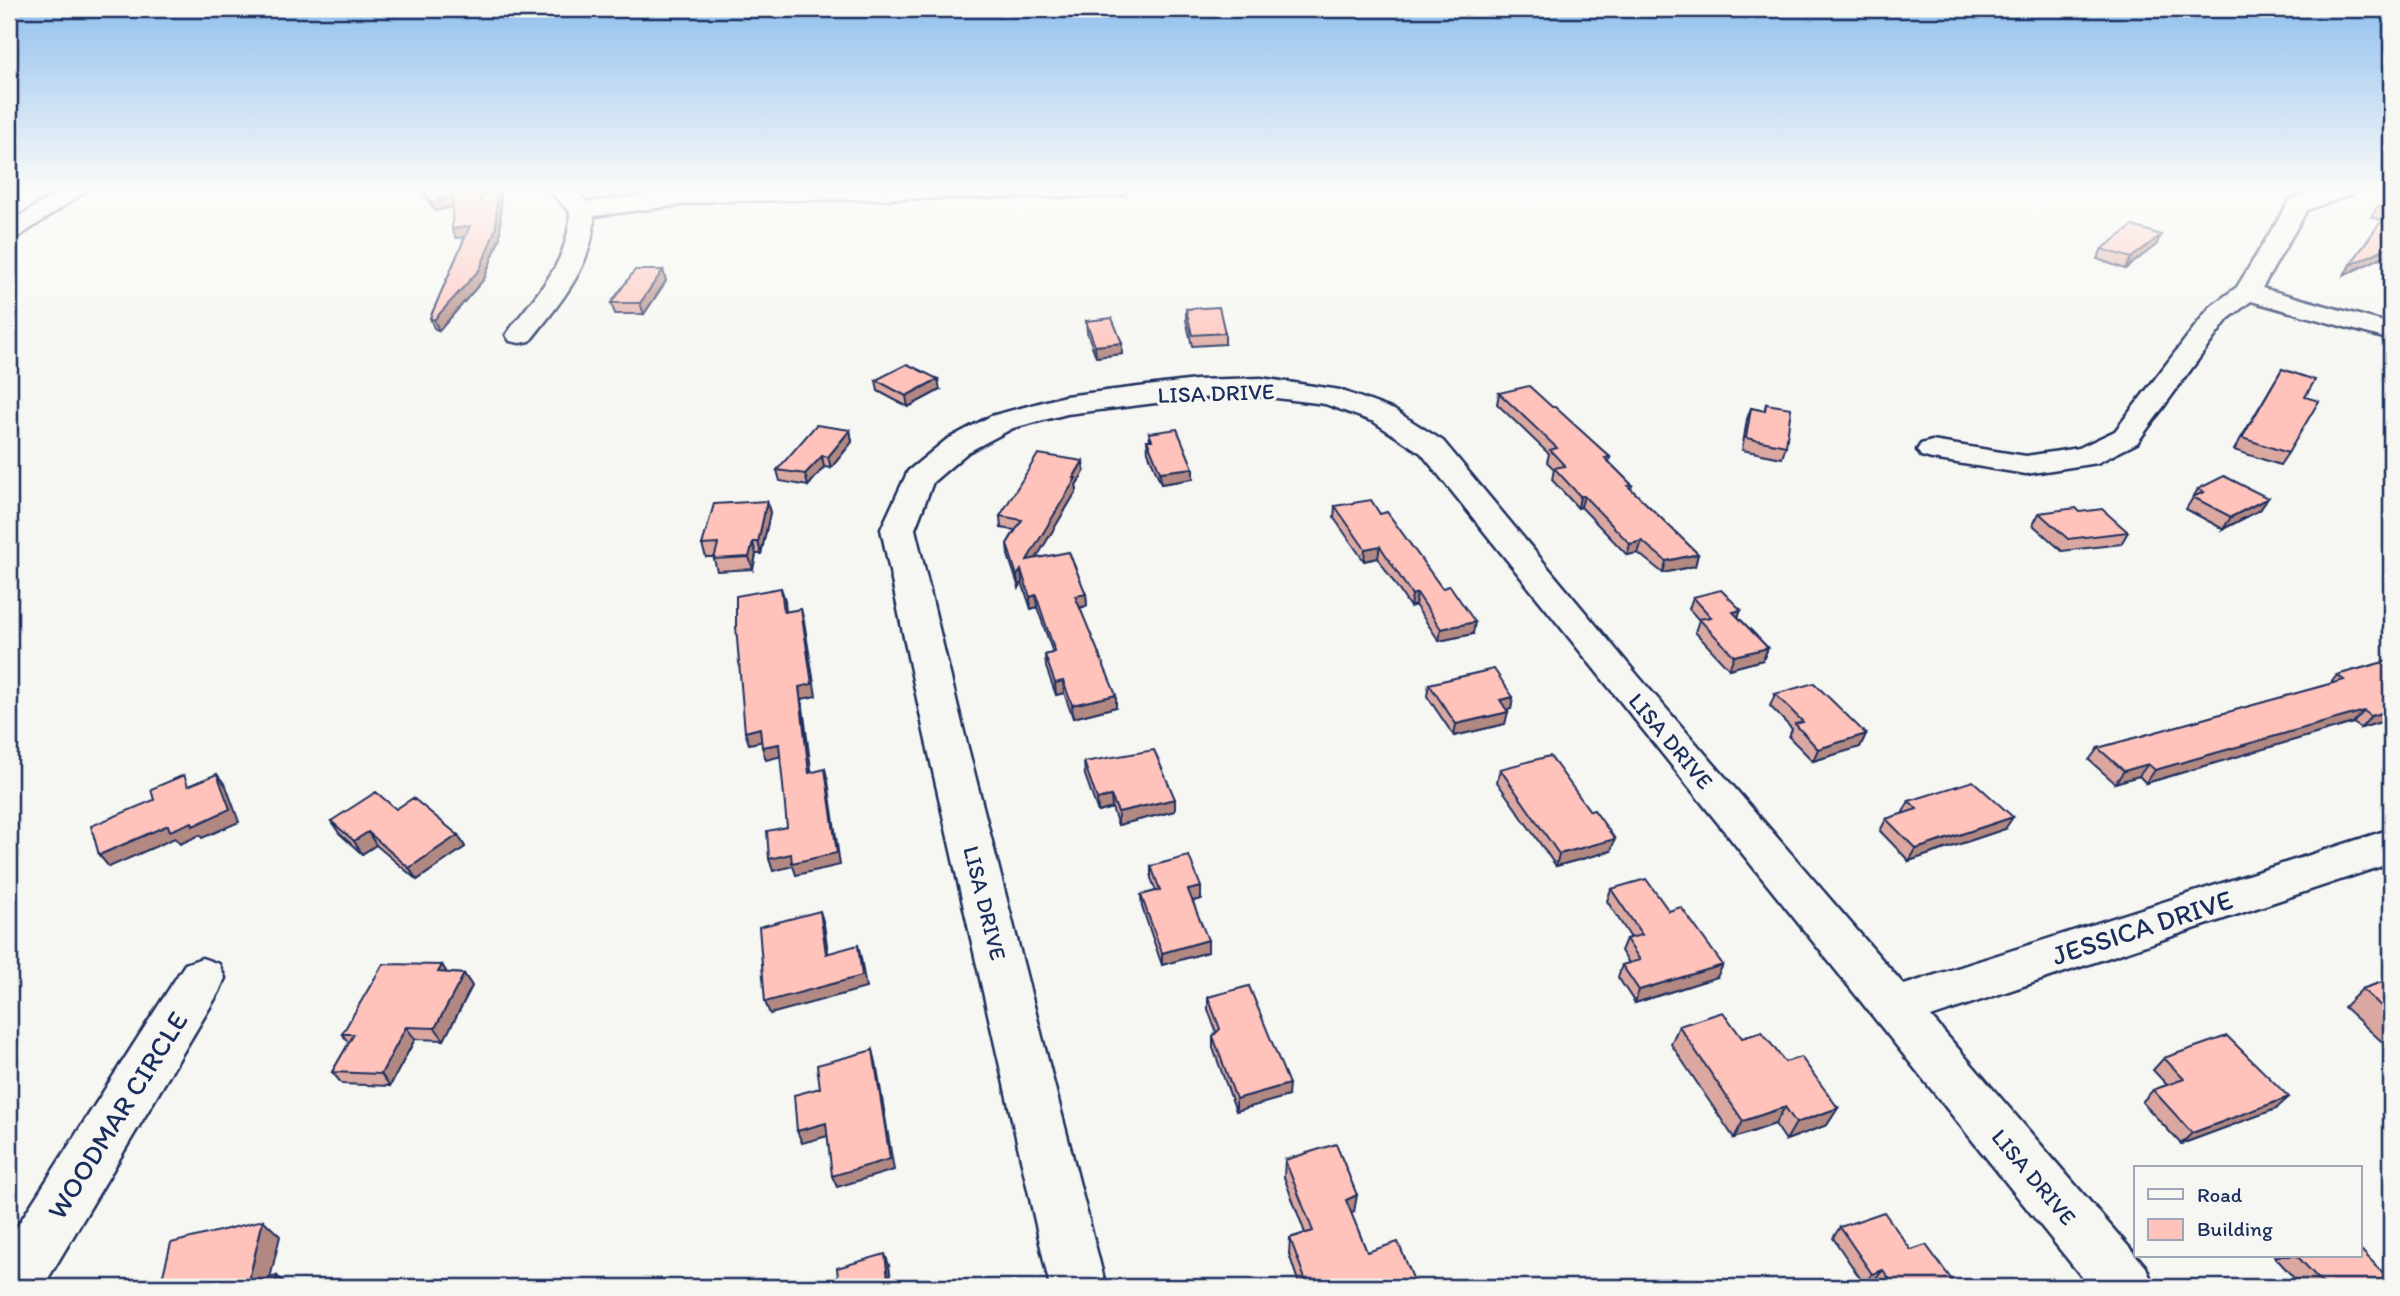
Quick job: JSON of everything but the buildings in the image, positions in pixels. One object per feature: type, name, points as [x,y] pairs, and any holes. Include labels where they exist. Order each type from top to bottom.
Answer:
[{"type":"street","points":[[520,335],[557,289],[574,249]]},
{"type":"street","points":[[1933,450],[2026,465],[2086,456],[2126,437],[2219,313],[2247,292],[2272,249]]},
{"type":"street","points":[[2247,292],[2391,332]]},
{"type":"street","name":"LISA DRIVE","points":[[1078,1287],[944,732],[898,529],[919,478],[957,446],[1002,422],[1065,405],[1196,389],[1262,387],[1329,397],[1363,408],[1384,416],[1432,447],[1893,1009],[2126,1287]]},
{"type":"street","name":"JESSICA DRIVE","points":[[1893,1009],[2391,846]]},
{"type":"street","name":"WOODMAR CIRCLE","points":[[11,1287],[202,978]]}]
